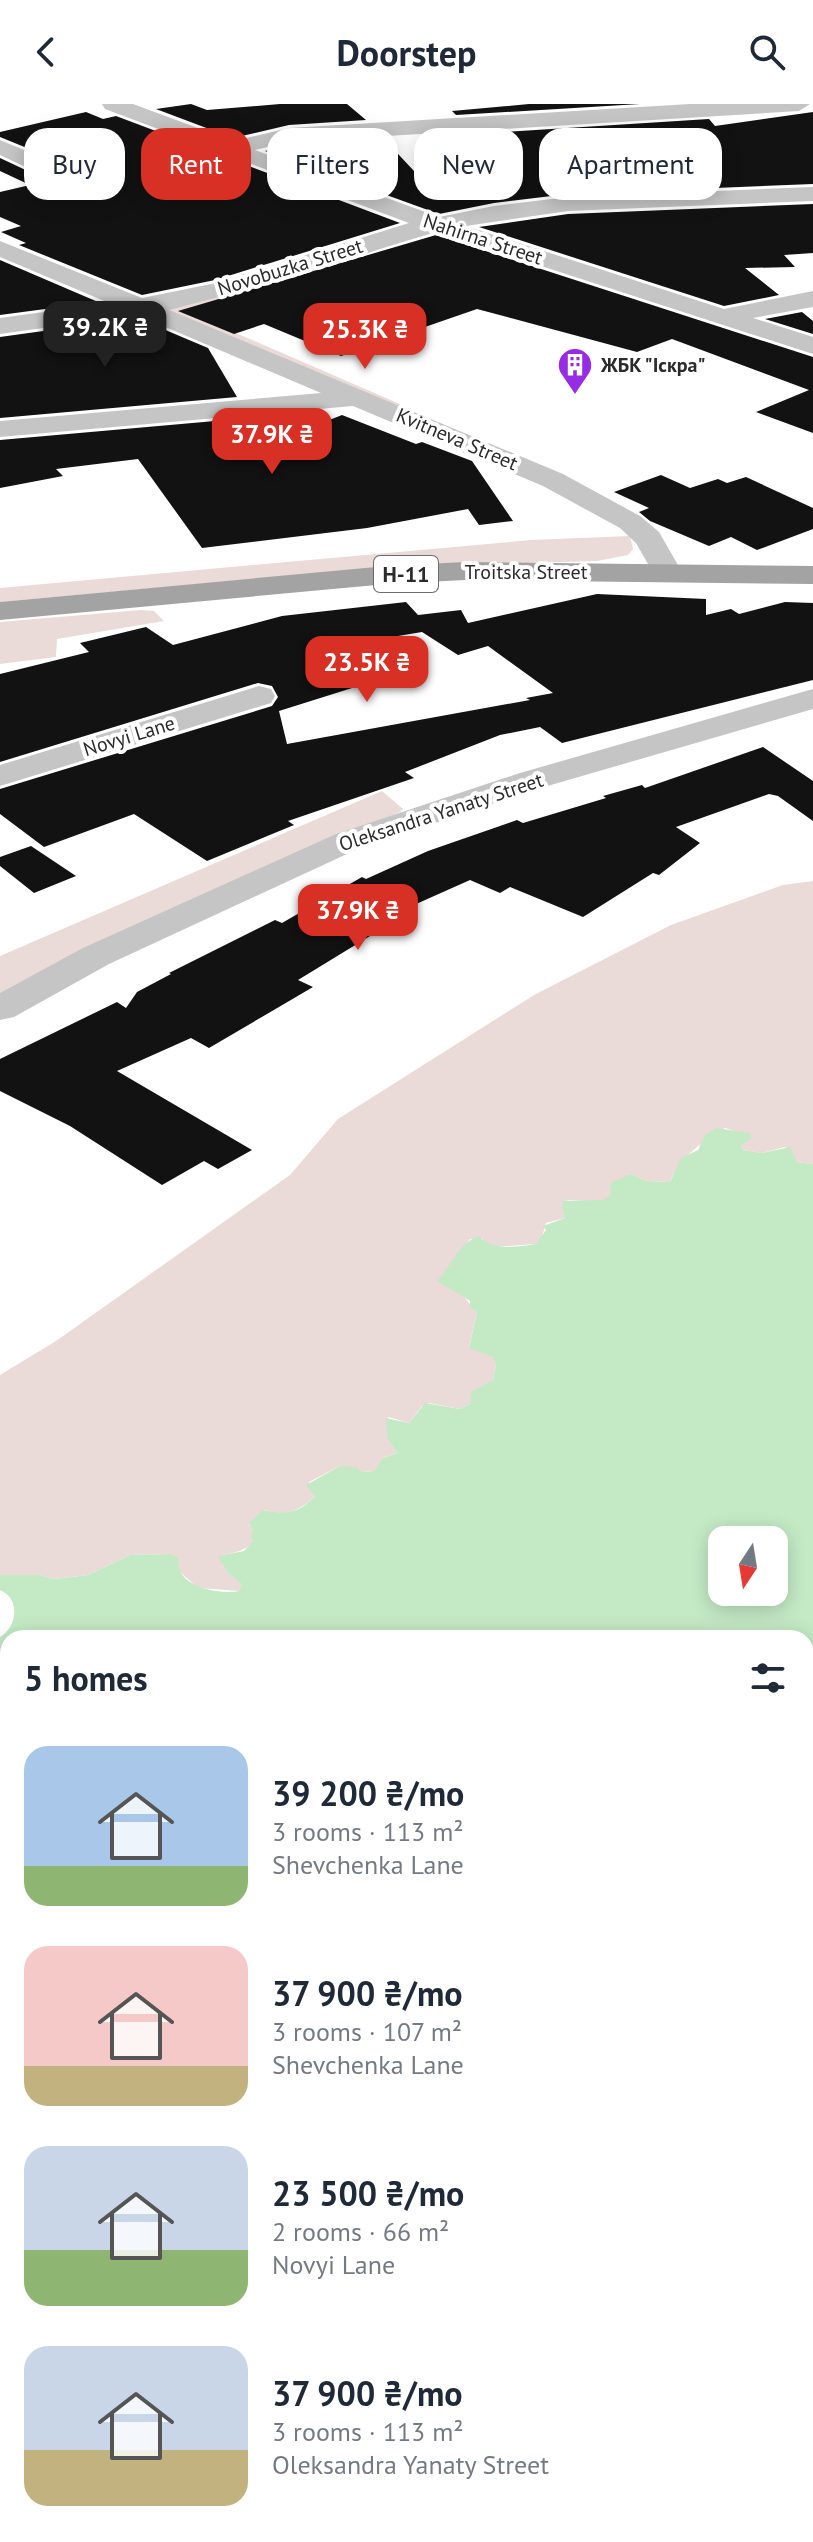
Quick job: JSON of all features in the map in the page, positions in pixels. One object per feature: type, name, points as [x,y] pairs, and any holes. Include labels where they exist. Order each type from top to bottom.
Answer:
[{"type":"main road","name":"Troitska Street","points":[[0,611],[387,575],[465,571],[813,575]]},
{"type":"street","points":[[117,106],[146,104]]},
{"type":"street","points":[[251,144],[289,135],[799,104]]},
{"type":"street","name":"Nahirna Street","points":[[117,106],[178,128]]},
{"type":"street","points":[[0,147],[24,158]]},
{"type":"street","name":"Nahirna Street","points":[[251,155],[437,225],[813,346]]},
{"type":"street","name":"Novobuzka Street","points":[[0,326],[143,308],[225,288],[437,225],[494,213],[568,204],[813,194]]},
{"type":"street","name":"Kvitneva Street","points":[[0,248],[553,480],[605,506],[648,538],[667,572]]},
{"type":"street","points":[[725,316],[813,299]]},
{"type":"street","points":[[0,429],[360,397]]},
{"type":"street","name":"Novyi Lane","points":[[0,776],[259,696]]},
{"type":"street","name":"Oleksandra Yanaty Street","points":[[0,1009],[96,956],[348,841],[532,780],[813,699]]},
{"type":"shaded area","points":[[424,234],[192,314],[409,408],[403,410],[161,311]]},
{"type":"shaded area","points":[[630,536],[633,549],[628,555],[597,561],[385,567],[0,602],[0,588],[531,540]]},
{"type":"shaded area","points":[[154,611],[164,621],[57,639],[56,657],[0,664],[0,622]]},
{"type":"shaded area","points":[[382,791],[403,809],[400,812],[0,997],[0,956]]},
{"type":"shaded area","points":[[813,881],[813,1164],[797,1162],[785,1147],[762,1153],[743,1150],[741,1145],[746,1140],[740,1133],[725,1128],[686,1157],[670,1182],[646,1181],[631,1174],[606,1200],[564,1201],[565,1218],[546,1223],[541,1240],[536,1244],[494,1247],[484,1243],[482,1238],[470,1239],[444,1274],[477,1312],[469,1347],[493,1356],[496,1365],[493,1380],[470,1404],[460,1409],[429,1403],[422,1406],[409,1423],[388,1417],[388,1440],[397,1453],[385,1457],[374,1471],[362,1472],[340,1466],[309,1482],[315,1496],[303,1506],[279,1513],[264,1510],[249,1524],[254,1537],[252,1543],[242,1550],[222,1555],[228,1573],[243,1584],[239,1591],[198,1588],[181,1573],[170,1554],[130,1555],[88,1575],[54,1579],[39,1575],[0,1575],[0,1375],[56,1341],[290,1175],[338,1119],[534,995],[671,925],[783,885]]},
{"type":"shaded area","points":[[716,1128],[750,1133],[751,1139],[741,1145],[743,1150],[762,1153],[790,1147],[797,1162],[813,1164],[813,1630],[8,1630],[13,1620],[14,1606],[7,1594],[0,1590],[0,1575],[39,1575],[54,1579],[88,1575],[130,1555],[170,1554],[179,1558],[179,1568],[190,1582],[209,1590],[239,1591],[242,1584],[228,1573],[218,1556],[244,1551],[253,1541],[249,1523],[263,1510],[285,1512],[298,1509],[315,1496],[306,1485],[340,1466],[356,1467],[362,1472],[374,1471],[383,1458],[397,1453],[388,1440],[386,1418],[409,1423],[425,1403],[460,1409],[470,1404],[471,1392],[493,1380],[496,1365],[493,1357],[469,1348],[477,1312],[470,1307],[470,1301],[437,1281],[466,1243],[479,1236],[497,1246],[536,1244],[546,1230],[543,1226],[565,1218],[564,1201],[603,1200],[611,1195],[610,1183],[631,1174],[646,1181],[670,1182],[681,1158],[698,1150],[705,1135]]},
{"type":"building","points":[[191,104],[207,110],[280,104],[347,104],[366,120],[289,125],[251,134],[251,128],[206,128],[156,109]]},
{"type":"building","points":[[529,104],[640,104],[456,115],[452,111]]},
{"type":"building","points":[[86,112],[103,119],[116,116],[148,128],[141,128],[141,200],[251,200],[251,167],[267,173],[267,200],[339,200],[400,223],[215,280],[142,295],[19,245],[26,243],[1,232],[21,226],[0,217],[0,192],[24,186],[24,200],[125,200],[125,128],[24,128],[24,147],[0,137],[0,132]]},
{"type":"building","points":[[813,112],[813,184],[722,188],[722,128],[567,128],[709,119],[715,126]]},
{"type":"building","points":[[539,130],[539,198],[523,199],[523,131]]},
{"type":"building","points":[[398,154],[414,171],[414,200],[519,200],[439,214],[398,199]]},
{"type":"building","points":[[0,158],[24,169],[24,182],[0,171]]},
{"type":"building","points":[[813,204],[813,253],[784,255],[795,267],[745,268],[779,295],[724,306],[479,227],[568,214]]},
{"type":"building","points":[[436,235],[813,357],[813,433],[756,412],[809,390],[672,339],[637,352],[477,309],[341,356],[264,324],[234,334],[178,311]]},
{"type":"building","points":[[0,260],[98,302],[0,315]]},
{"type":"building","points":[[802,312],[813,321],[813,334],[765,319]]},
{"type":"building","points":[[137,318],[208,348],[237,397],[0,418],[0,337]]},
{"type":"building","points":[[342,415],[416,444],[422,442],[472,461],[513,521],[479,525],[468,509],[367,528],[202,548],[138,459],[56,469],[63,476],[0,488],[0,440],[249,418],[262,439],[289,436]]},
{"type":"building","points":[[661,475],[690,488],[718,479],[727,483],[746,477],[813,508],[813,529],[757,550],[731,537],[709,546],[650,521],[639,512],[649,508],[614,492]]},
{"type":"building","points":[[597,594],[706,599],[706,615],[731,609],[739,614],[785,602],[813,603],[813,680],[562,743],[540,727],[500,735],[405,772],[414,778],[288,821],[294,825],[207,861],[134,814],[44,847],[0,814],[0,789],[272,706],[278,697],[272,686],[258,683],[0,762],[0,674],[89,652],[80,643],[146,627],[173,645],[282,616],[406,602],[418,615],[461,610],[468,623]],"holes":[[[422,632],[458,655],[488,646],[553,693],[526,698],[530,700],[287,744],[279,711],[368,683],[320,649]]]},
{"type":"building","points":[[763,747],[813,781],[813,821],[778,796],[769,794],[676,827],[700,843],[659,875],[653,873],[583,917],[510,887],[500,893],[470,880],[378,921],[388,925],[298,980],[313,987],[209,1048],[191,1038],[117,1071],[252,1150],[218,1169],[204,1161],[162,1185],[70,1126],[0,1091],[0,1059],[117,1002],[126,1008],[137,992],[169,973],[275,920],[282,923],[362,877],[366,879],[428,851],[517,820],[523,823],[606,798],[603,796],[642,785],[645,788]]},
{"type":"building","points":[[31,846],[76,876],[34,893],[0,866],[0,857]]},
{"type":"place","name":"ЖБК \"Іскра\"","points":[[575,396]]}]
